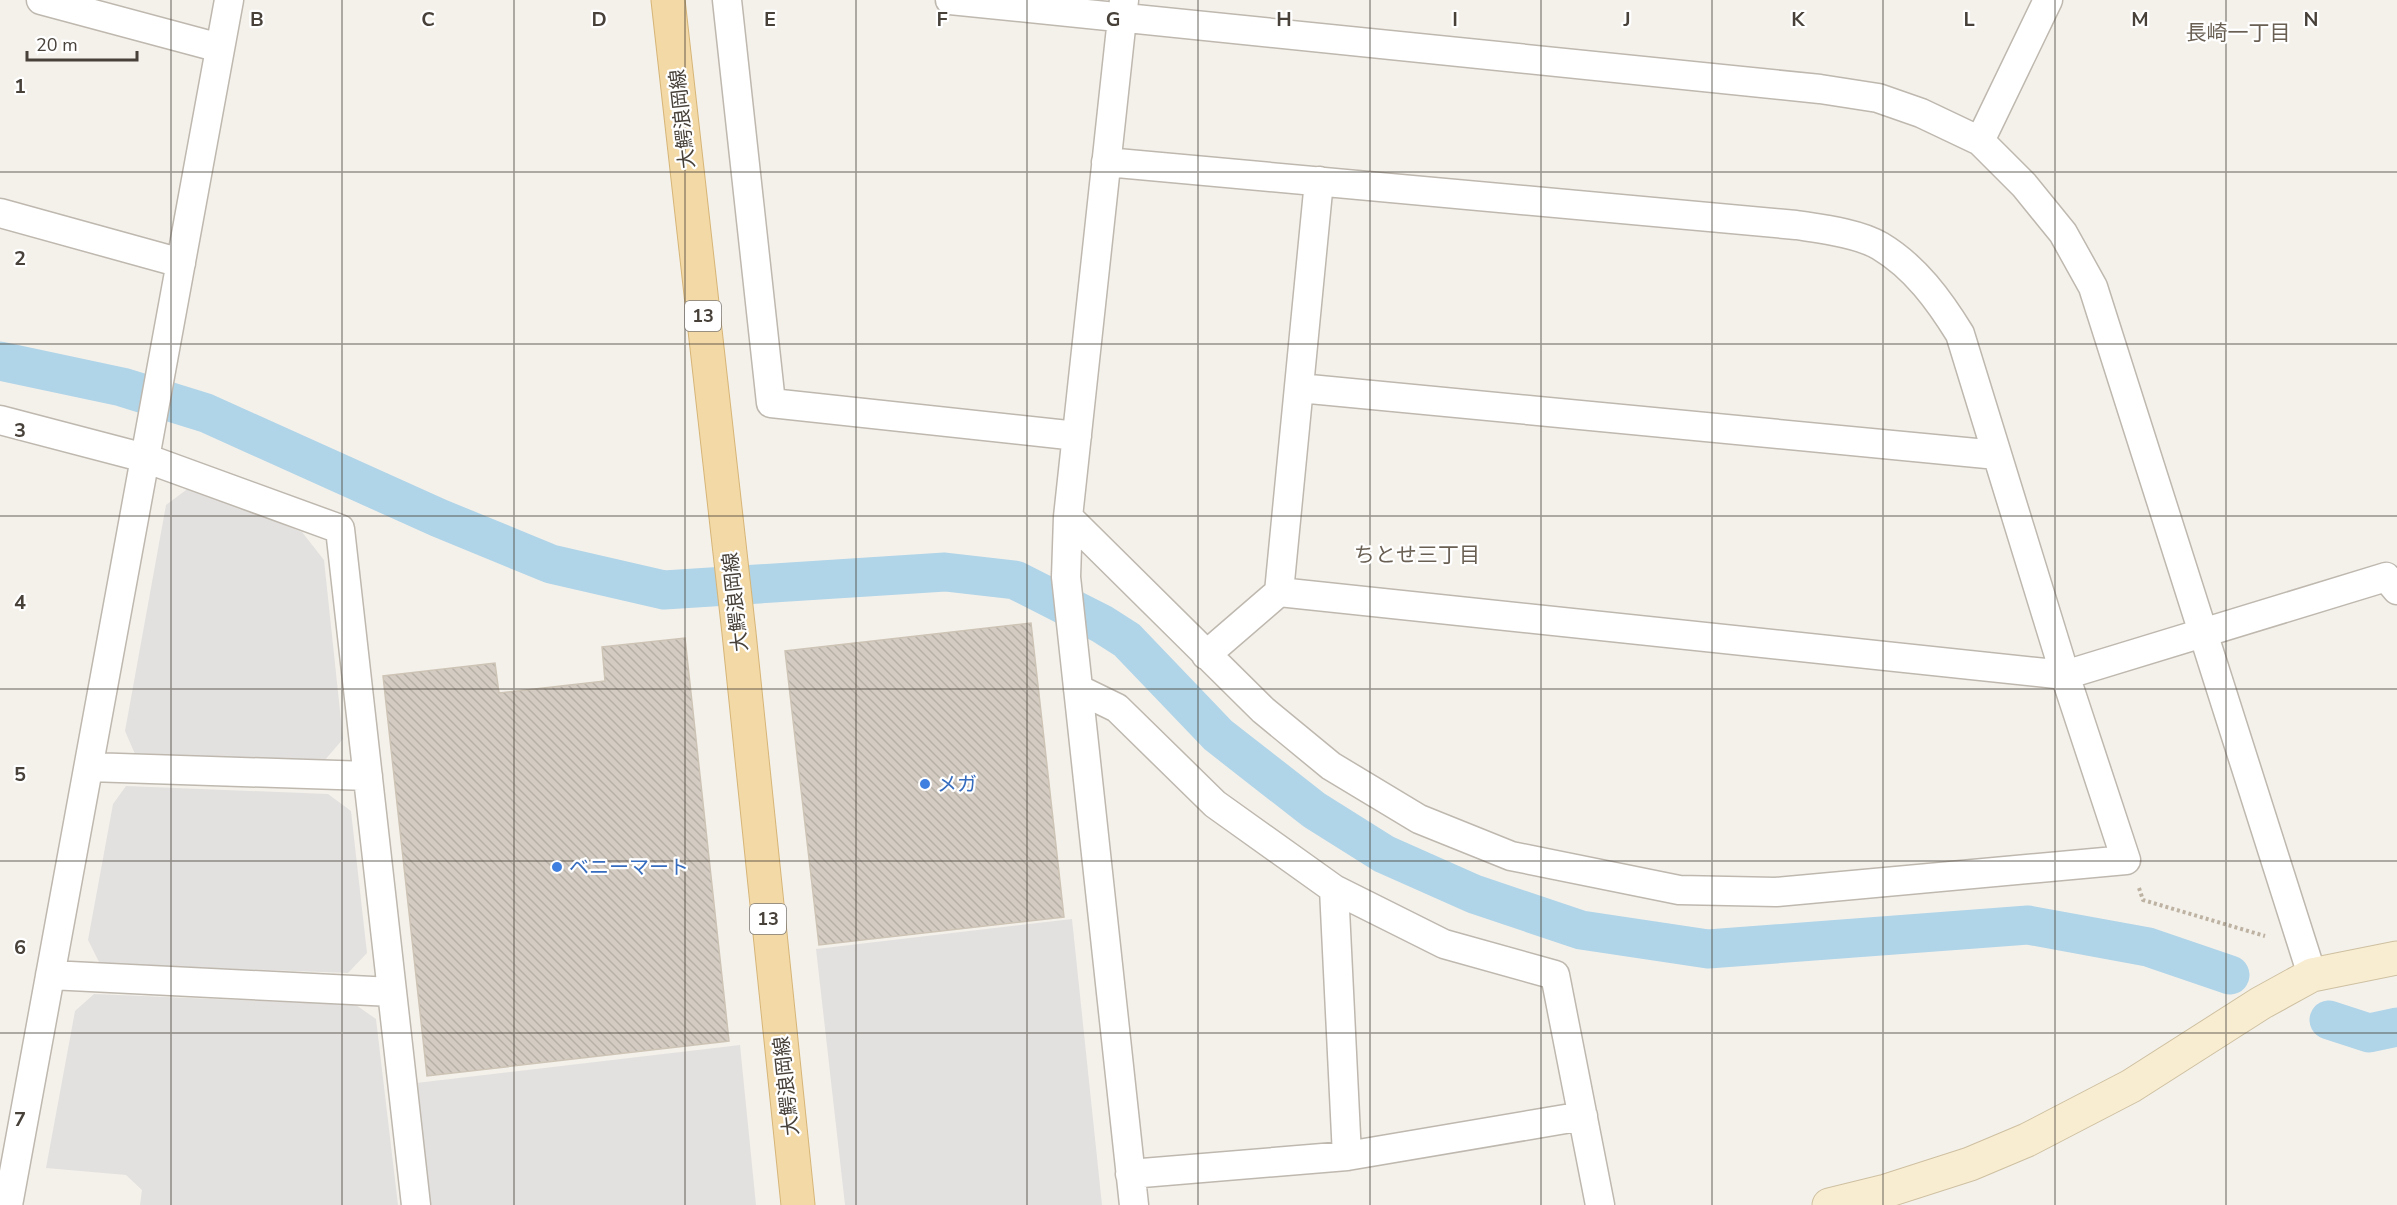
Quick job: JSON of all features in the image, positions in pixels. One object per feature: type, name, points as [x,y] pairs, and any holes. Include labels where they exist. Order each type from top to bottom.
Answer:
[{"type":"main road","name":"大鰐浪岡線","points":[[668,0],[739,633],[798,1205]]},
{"type":"street","points":[[41,0],[220,48]]},
{"type":"street","points":[[8,1205],[8,1161],[50,975],[229,0]]},
{"type":"street","points":[[727,0],[771,403],[1077,436]]},
{"type":"street","points":[[950,0],[1123,9],[1820,88],[1878,98],[1921,113],[1980,141],[2024,184],[2063,233],[2093,287],[2312,975]]},
{"type":"street","points":[[1980,141],[2048,0]]},
{"type":"street","points":[[1123,9],[1068,517],[1066,577],[1134,1205]]},
{"type":"street","points":[[1068,517],[1263,710],[1331,766],[1419,819],[1511,855],[1679,890],[1776,892],[2126,860],[1960,334],[1938,298],[1907,266],[1879,245],[1840,232],[1796,225],[1106,162]]},
{"type":"street","points":[[1206,655],[1279,592],[1319,182]]},
{"type":"street","points":[[0,213],[181,263]]},
{"type":"street","points":[[1299,388],[1997,455]]},
{"type":"street","points":[[0,420],[145,458],[340,529],[416,1205]]},
{"type":"street","points":[[1279,592],[2066,675],[2386,577],[2397,590]]},
{"type":"street","points":[[1078,689],[1117,708],[1215,804],[1334,889],[1444,944],[1555,975],[1600,1205]]},
{"type":"street","points":[[89,766],[368,776]]},
{"type":"street","points":[[1334,889],[1347,1156]]},
{"type":"street","points":[[1829,1205],[1886,1191],[1970,1164],[2027,1140],[2131,1086],[2261,1002],[2312,975],[2397,958]]},
{"type":"street","points":[[50,975],[392,992]]},
{"type":"street","points":[[1130,1174],[1347,1156],[1583,1116]]},
{"type":"path","points":[[2126,860],[2135,872],[2143,900],[2271,938]]},
{"type":"shaded area","points":[[190,487],[302,532],[324,560],[343,739],[324,761],[135,754],[125,731],[166,505]]},
{"type":"shaded area","points":[[126,786],[328,794],[351,811],[367,953],[348,973],[100,964],[88,940],[113,804]]},
{"type":"shaded area","points":[[1072,919],[1102,1205],[845,1205],[816,949]]},
{"type":"shaded area","points":[[94,994],[356,1005],[376,1019],[398,1205],[140,1205],[142,1190],[126,1175],[46,1168],[75,1011]]},
{"type":"shaded area","points":[[740,1045],[756,1205],[429,1205],[416,1083]]},
{"type":"building","name":"メガ","points":[[1031,623],[1064,917],[819,945],[785,651]]},
{"type":"building","name":"ベニーマート","points":[[685,638],[729,1041],[427,1076],[383,676],[495,663],[499,693],[605,681],[602,647]]},
{"type":"waterway","points":[[0,361],[122,387],[206,413],[439,518],[551,564],[664,590],[945,572],[1015,580],[1102,624],[1127,640],[1218,735],[1314,810],[1384,854],[1474,894],[1581,930],[1708,949],[2028,925],[2148,947],[2230,975]]},
{"type":"waterway","points":[[2329,1020],[2369,1033],[2397,1027]]},
{"type":"place","name":"メガ","points":[[925,784]]},
{"type":"place","name":"ベニーマート","points":[[557,867]]},
{"type":"district","name":"長崎一丁目","points":[[2238,33]]},
{"type":"district","name":"ちとせ三丁目","points":[[1417,555]]}]
